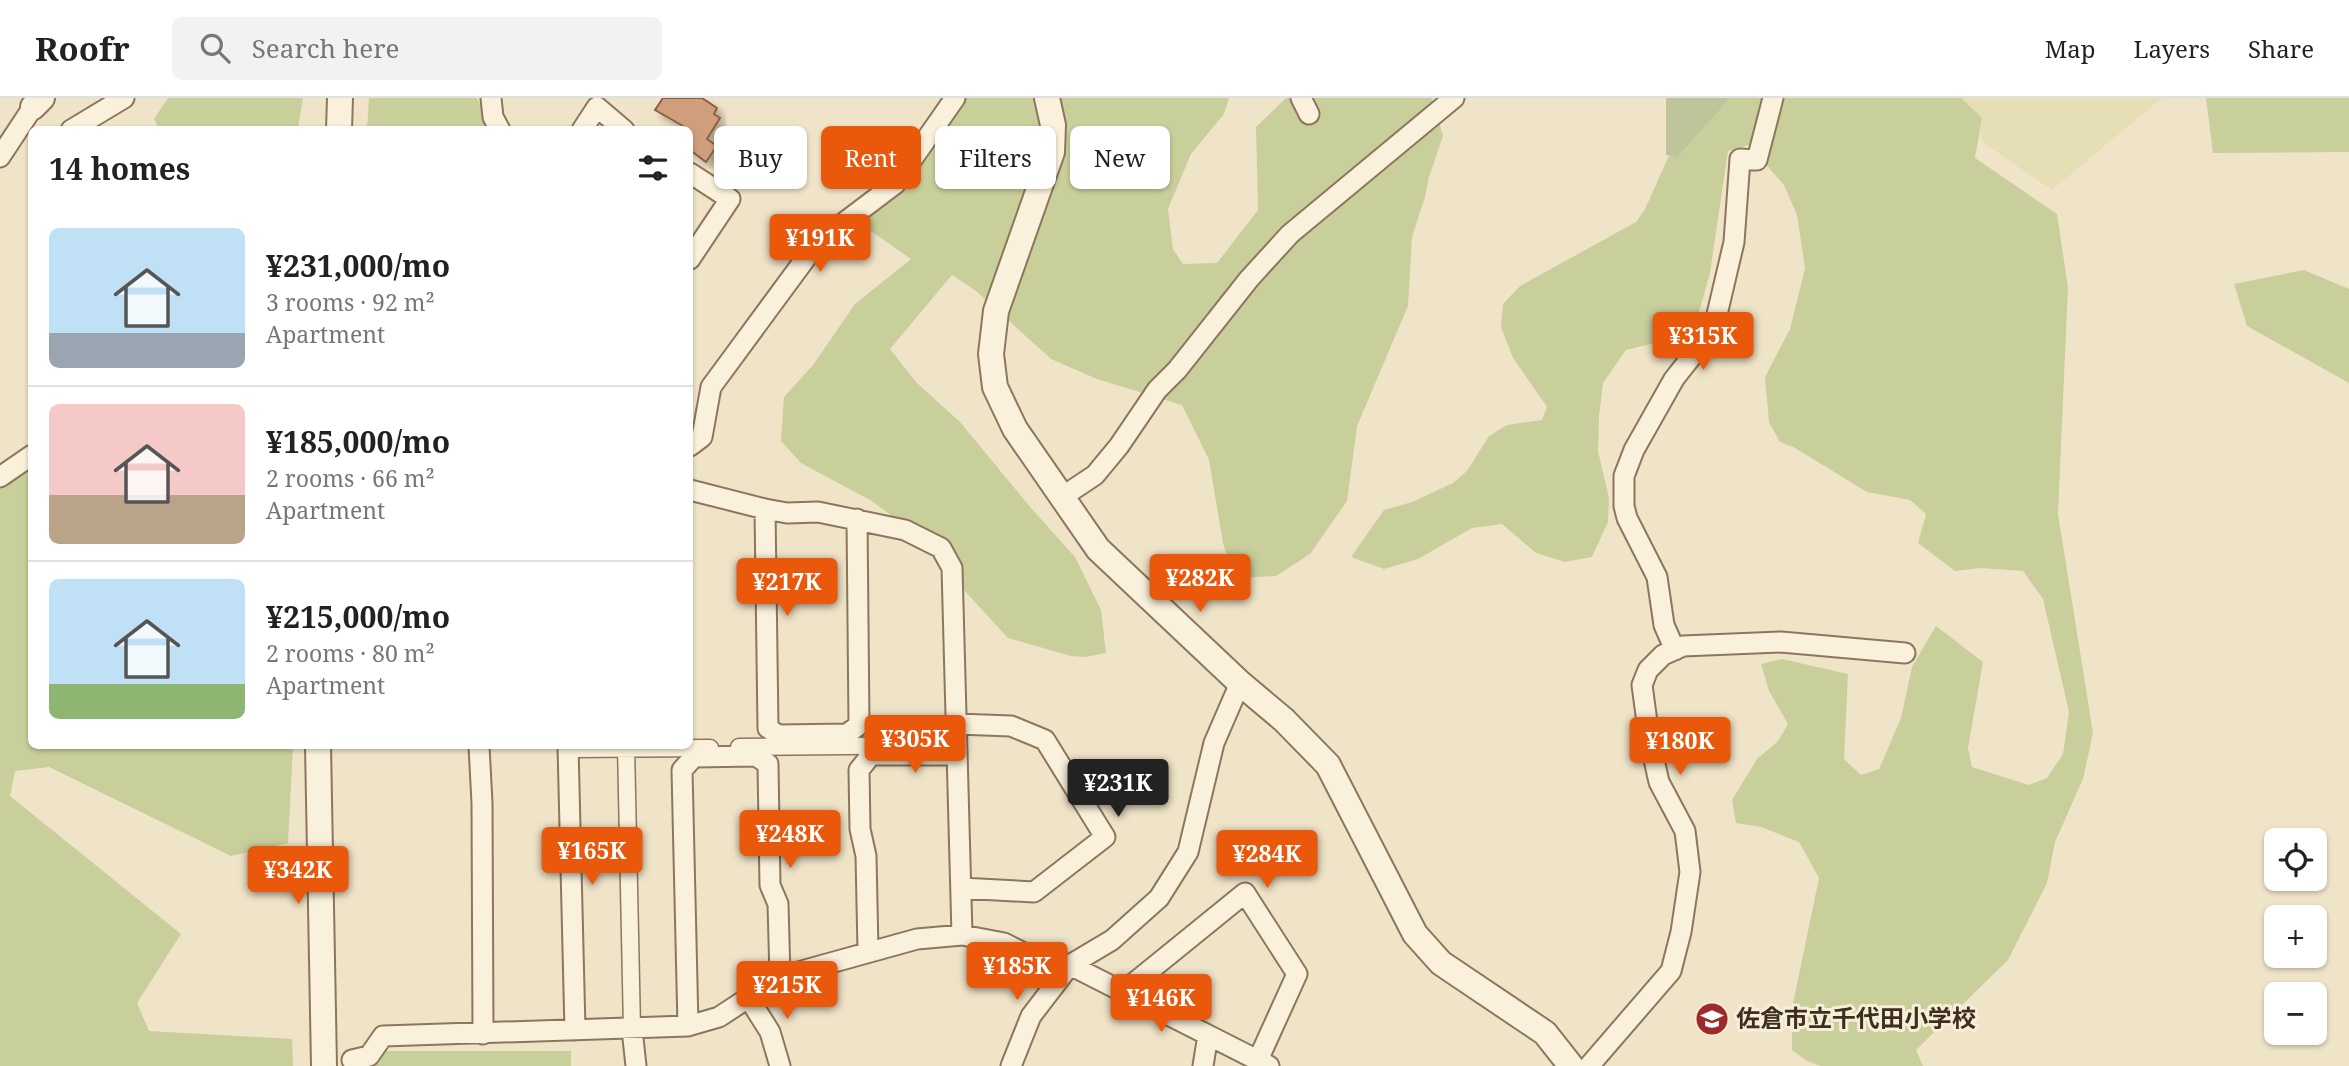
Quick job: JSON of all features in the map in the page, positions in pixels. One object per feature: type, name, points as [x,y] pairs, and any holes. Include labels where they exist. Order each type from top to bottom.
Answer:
[{"type":"street","points":[[78,126],[124,98]]},
{"type":"street","points":[[339,126],[341,98]]},
{"type":"street","points":[[491,98],[493,117],[498,126]]},
{"type":"street","points":[[693,444],[702,437],[711,387],[817,243],[895,184],[955,98]]},
{"type":"street","points":[[1047,98],[1053,125],[1052,152],[996,311],[991,354],[995,387],[1015,429],[1098,549],[1240,683],[1284,720],[1328,765],[1415,934],[1441,963],[1545,1033],[1571,1066]]},
{"type":"street","points":[[1062,497],[1095,475],[1119,446],[1157,390],[1177,370],[1249,279],[1290,234],[1454,98]]},
{"type":"street","points":[[1675,650],[1664,625],[1657,577],[1627,518],[1624,506],[1625,476],[1634,450],[1674,379],[1715,323],[1734,242],[1740,159],[1757,160],[1773,98]]},
{"type":"street","points":[[0,157],[38,102]]},
{"type":"street","points":[[585,126],[597,107],[619,126]]},
{"type":"street","points":[[693,175],[730,199],[693,254]]},
{"type":"street","points":[[0,477],[28,458]]},
{"type":"street","points":[[693,491],[765,509],[787,513],[818,512],[905,530],[941,548],[952,568],[962,935]]},
{"type":"street","points":[[765,509],[768,727],[778,735],[847,733],[859,725],[857,519]]},
{"type":"street","points":[[1589,1066],[1671,971],[1681,932],[1690,872],[1685,831],[1659,782],[1649,737],[1642,685],[1648,670],[1663,655],[1683,646],[1781,642],[1905,653]]},
{"type":"street","points":[[1011,1066],[1031,1016],[1070,965],[1112,940],[1160,898],[1188,852],[1213,743],[1240,683]]},
{"type":"street","points":[[957,724],[1011,726],[1045,740],[1105,837],[1034,892],[961,888]]},
{"type":"street","points":[[693,748],[957,750]]},
{"type":"street","points":[[318,749],[324,1066]]},
{"type":"street","points":[[479,749],[482,803],[483,1034]]},
{"type":"street","points":[[568,749],[575,1030]]},
{"type":"street","points":[[626,749],[632,1029],[636,1066]]},
{"type":"street","points":[[868,951],[866,856],[860,829],[859,770],[871,755],[957,750]]},
{"type":"street","points":[[688,1026],[682,770],[694,757],[756,756],[768,764],[770,885],[778,904],[780,977]]},
{"type":"street","points":[[352,1060],[369,1056],[383,1036],[688,1026],[719,1017],[780,977],[917,939],[962,935],[1004,943],[1046,964],[1070,965],[1123,992],[1208,1035],[1264,1063],[1297,974],[1245,892],[1123,992]]},
{"type":"street","points":[[748,997],[770,1032],[780,1066]]},
{"type":"street","points":[[1202,1066],[1208,1035]]},
{"type":"shaded area","points":[[1961,98],[2162,98],[2052,190],[1985,144]]},
{"type":"green space","points":[[168,98],[303,98],[298,126],[158,126],[154,119]]},
{"type":"green space","points":[[369,98],[477,98],[491,126],[367,126]]},
{"type":"green space","points":[[945,98],[1229,98],[1224,114],[1191,154],[1168,209],[1173,249],[1183,264],[1217,263],[1258,210],[1256,127],[1286,98],[1432,98],[1443,136],[1412,237],[1408,306],[1357,426],[1347,501],[1310,554],[1276,576],[1234,578],[1223,543],[1209,460],[1182,405],[1097,379],[1051,359],[976,291],[952,275],[890,349],[916,382],[960,422],[1075,557],[1101,610],[1106,653],[1085,657],[1071,656],[1008,638],[952,577],[927,541],[870,500],[801,463],[781,441],[784,397],[813,365],[855,304],[911,259],[855,220],[875,189],[921,189],[921,128]]},
{"type":"green space","points":[[1666,98],[1730,98],[1677,157],[1666,155]]},
{"type":"green space","points":[[1720,98],[1961,98],[1982,118],[1975,158],[2057,214],[2068,287],[2058,514],[2093,733],[2083,779],[2055,842],[2047,883],[2008,960],[1916,1050],[1923,1066],[1821,1066],[1807,1061],[1792,1050],[1792,1008],[1819,878],[1799,842],[1761,827],[1736,823],[1732,800],[1757,759],[1778,741],[1788,724],[1769,691],[1761,664],[1782,659],[1848,674],[1844,759],[1861,775],[1879,769],[1901,718],[1912,667],[1936,626],[1983,662],[1968,748],[1972,767],[2029,785],[2047,778],[2063,754],[2069,712],[2043,599],[2023,571],[1981,568],[1955,571],[1918,543],[1926,514],[1910,500],[1867,492],[1795,448],[1780,442],[1769,422],[1765,377],[1790,329],[1805,268],[1797,215],[1784,185],[1749,145],[1728,151],[1710,273],[1697,319],[1667,340],[1626,350],[1603,383],[1598,451],[1609,498],[1608,522],[1592,557],[1565,562],[1536,553],[1502,524],[1472,528],[1418,559],[1384,569],[1351,557],[1384,510],[1412,502],[1453,483],[1467,471],[1489,436],[1507,425],[1542,420],[1547,407],[1513,358],[1501,327],[1503,304],[1520,286],[1636,222],[1645,209],[1676,140]]},
{"type":"green space","points":[[2206,98],[2349,98],[2349,152],[2213,153]]},
{"type":"green space","points":[[2304,270],[2349,289],[2349,383],[2247,326],[2234,284]]},
{"type":"green space","points":[[28,468],[28,749],[293,749],[288,843],[231,856],[49,767],[15,771],[10,796],[181,934],[137,1003],[149,1031],[292,1039],[293,1066],[0,1066],[0,488]]},
{"type":"green space","points":[[383,1051],[571,1051],[571,1066],[366,1066]]},
{"type":"building","points":[[663,98],[702,98],[717,108],[714,114],[720,118],[707,139],[714,144],[714,150],[706,162],[693,152],[693,126],[683,126],[655,110]]},
{"type":"place","name":"佐倉市立千代田小学校","points":[[1712,1019]]}]
